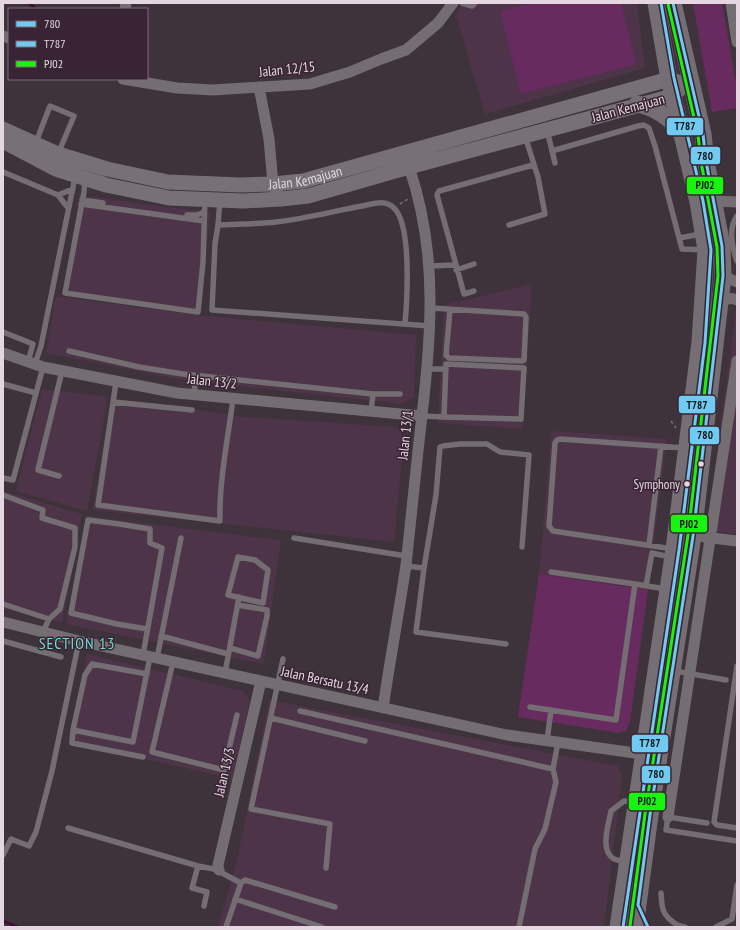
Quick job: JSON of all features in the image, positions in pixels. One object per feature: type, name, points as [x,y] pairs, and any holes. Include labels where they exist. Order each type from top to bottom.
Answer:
[{"type":"main road","points":[[656,3],[675,86],[697,135],[706,161]]},
{"type":"main road","points":[[634,927],[638,905],[668,589],[674,553],[700,342],[705,241],[698,202],[681,133],[675,86],[670,3]]},
{"type":"main road","points":[[618,927],[637,802],[652,755],[672,671],[729,302],[730,279],[722,246],[706,161],[703,134],[673,3]]},
{"type":"main road","name":"Jalan Kemajuan","points":[[3,142],[77,181],[106,185],[204,206],[220,200],[243,201],[308,196],[637,104],[675,86]]},
{"type":"main road","name":"Jalan Kemajuan","points":[[3,129],[58,154],[107,169],[168,182],[241,185],[274,184],[303,181],[555,111],[675,86]]},
{"type":"main road","points":[[637,104],[646,106],[662,114],[673,122],[681,133]]},
{"type":"main road","points":[[553,128],[560,118],[555,111]]},
{"type":"main road","points":[[621,927],[622,896]]},
{"type":"main road","points":[[638,905],[648,927]]},
{"type":"street","name":"Jalan 12/15","points":[[130,80],[184,88],[213,90],[310,84],[350,72],[406,50],[438,23],[453,3]]},
{"type":"street","points":[[731,3],[737,42]]},
{"type":"street","points":[[258,87],[269,139],[274,184],[282,199]]},
{"type":"street","name":"Jalan 13/1","points":[[383,708],[406,561],[428,368],[431,308],[430,266],[416,186],[409,167]]},
{"type":"street","points":[[714,201],[737,202]]},
{"type":"street","name":"Jalan 13/2","points":[[3,353],[62,371],[177,393],[422,416]]},
{"type":"street","points":[[668,817],[710,537],[733,420],[737,361]]},
{"type":"street","points":[[693,536],[737,541]]},
{"type":"street","name":"Jalan Bersatu 13/4","points":[[3,622],[150,657],[507,735],[652,755]]},
{"type":"street","name":"Jalan 13/3","points":[[219,870],[218,866],[261,681]]},
{"type":"lane","points":[[462,3],[472,6],[475,3]]},
{"type":"lane","points":[[36,144],[50,106],[74,116],[58,154]]},
{"type":"lane","points":[[552,151],[644,125],[649,128],[656,146],[682,249],[705,241]]},
{"type":"lane","points":[[553,128],[552,151],[555,162]]},
{"type":"lane","points":[[509,225],[545,214],[538,178],[525,136]]},
{"type":"lane","points":[[35,364],[68,208],[77,181],[87,163]]},
{"type":"lane","points":[[474,291],[464,294],[437,196],[438,193],[439,191],[533,165]]},
{"type":"lane","points":[[3,172],[58,195],[68,208]]},
{"type":"lane","points":[[58,195],[77,181]]},
{"type":"lane","points":[[77,181],[82,202],[65,293],[198,312],[203,262],[204,206]]},
{"type":"lane","points":[[220,200],[218,225],[214,244],[212,310],[430,326]]},
{"type":"lane","points":[[82,202],[193,216],[204,206]]},
{"type":"lane","points":[[82,202],[204,221]]},
{"type":"lane","points":[[218,225],[276,222],[381,203],[395,208],[403,229],[407,256],[407,302],[404,324]]},
{"type":"lane","points":[[737,216],[735,218],[732,230],[732,241],[737,261]]},
{"type":"lane","points":[[679,238],[705,241]]},
{"type":"lane","points":[[430,266],[456,268],[474,264]]},
{"type":"lane","points":[[431,308],[524,314],[526,317],[523,360],[449,358],[446,355],[450,310]]},
{"type":"lane","points":[[3,332],[33,344],[36,393],[12,480],[3,478]]},
{"type":"lane","points":[[69,351],[139,367],[194,376],[373,394],[400,394]]},
{"type":"lane","points":[[422,416],[444,417],[521,420],[524,368],[446,364],[444,417]]},
{"type":"lane","points":[[428,368],[446,369]]},
{"type":"lane","points":[[59,476],[38,470],[62,371]]},
{"type":"lane","points":[[194,376],[195,395]]},
{"type":"lane","points":[[116,382],[98,505],[220,521],[223,479],[233,399]]},
{"type":"lane","points":[[3,384],[36,393]]},
{"type":"lane","points":[[371,412],[373,394]]},
{"type":"lane","points":[[113,402],[192,410]]},
{"type":"lane","points":[[674,553],[649,545],[553,531],[550,529],[555,443],[560,439],[687,448]]},
{"type":"lane","points":[[506,644],[416,632],[424,568],[436,495],[440,448],[443,446],[460,444],[487,444],[500,452],[529,455],[522,547]]},
{"type":"lane","points":[[649,545],[661,446]]},
{"type":"lane","points":[[3,495],[43,510],[42,518],[75,528],[75,547],[60,609],[49,619],[43,632]]},
{"type":"lane","points":[[73,730],[134,742],[150,657],[147,629],[162,548],[150,544],[150,530],[88,520],[71,613],[117,624],[147,629]]},
{"type":"lane","points":[[150,657],[161,636],[180,538]]},
{"type":"lane","points":[[294,538],[406,561],[424,568]]},
{"type":"lane","points":[[646,586],[652,553],[674,553]]},
{"type":"lane","points":[[238,557],[255,560],[268,570],[263,603],[239,597],[228,595],[238,557]]},
{"type":"lane","points":[[550,572],[668,589]]},
{"type":"lane","points":[[530,707],[616,720],[635,584]]},
{"type":"lane","points":[[225,673],[239,597]]},
{"type":"lane","points":[[3,604],[49,619]]},
{"type":"lane","points":[[161,636],[258,656],[267,610],[238,605]]},
{"type":"lane","points":[[3,641],[61,657]]},
{"type":"lane","points":[[3,855],[11,839],[29,846],[36,832],[52,771],[79,641]]},
{"type":"lane","points":[[283,659],[251,809],[330,824],[326,868]]},
{"type":"lane","points":[[173,662],[152,752],[224,770],[237,715]]},
{"type":"lane","points":[[143,758],[72,743],[73,730],[85,675],[92,664],[147,674]]},
{"type":"lane","points":[[737,666],[714,822],[716,825],[737,828]]},
{"type":"lane","points":[[672,671],[726,680]]},
{"type":"lane","points":[[519,927],[535,849],[546,829],[556,782],[553,769],[551,710]]},
{"type":"lane","points":[[300,711],[553,769]]},
{"type":"lane","points":[[270,718],[365,741]]},
{"type":"lane","points":[[627,862],[615,859],[607,851],[606,844],[611,811],[624,801],[637,802]]},
{"type":"lane","points":[[707,823],[668,817],[666,830],[737,841]]},
{"type":"lane","points":[[68,828],[198,866],[219,870],[241,883]]},
{"type":"lane","points":[[198,866],[192,888],[207,892],[204,906]]},
{"type":"lane","points":[[226,927],[241,883],[244,880],[335,907]]},
{"type":"lane","points":[[716,927],[732,918],[737,885]]},
{"type":"lane","points":[[661,893],[663,911],[667,917],[679,926],[685,927]]},
{"type":"lane","points":[[235,899],[322,927]]},
{"type":"path","points":[[395,208],[412,197]]},
{"type":"path","points":[[671,421],[678,430]]},
{"type":"shaded area","points":[[462,3],[637,3],[645,68],[485,114],[456,15]]},
{"type":"shaded area","points":[[532,3],[621,3],[636,64],[521,94],[500,11]]},
{"type":"shaded area","points":[[693,3],[722,3],[737,89],[737,108],[712,112]]},
{"type":"shaded area","points":[[79,195],[210,212],[201,314],[64,294]]},
{"type":"shaded area","points":[[532,284],[523,429],[438,423],[444,305]]},
{"type":"shaded area","points":[[56,296],[205,316],[416,335],[414,396],[402,404],[183,380],[46,353]]},
{"type":"shaded area","points":[[737,302],[737,534],[707,530]]},
{"type":"shaded area","points":[[42,389],[108,397],[87,511],[16,491]]},
{"type":"shaded area","points":[[111,398],[246,417],[396,427],[404,437],[394,542],[93,510]]},
{"type":"shaded area","points":[[553,431],[667,439],[648,590],[539,574],[551,436]]},
{"type":"shaded area","points":[[3,491],[82,514],[62,623],[3,609]]},
{"type":"shaded area","points":[[86,516],[281,540],[264,664],[66,624]]},
{"type":"shaded area","points":[[539,574],[648,590],[630,722],[626,731],[619,733],[518,717]]},
{"type":"shaded area","points":[[87,654],[243,691],[250,700],[232,779],[68,741]]},
{"type":"shaded area","points":[[269,700],[618,766],[622,777],[604,927],[218,927],[236,865]]},
{"type":"waterway","points":[[29,3],[35,8]]},
{"type":"waterway","points":[[3,921],[18,927]]},
{"type":"transit line","name":"T787","points":[[623,927],[679,550],[705,343],[711,250],[703,201],[674,78],[661,3]]},
{"type":"transit line","name":"780","points":[[648,927],[638,905],[650,815],[693,536],[723,276],[722,246],[706,161],[703,134],[673,3]]},
{"type":"transit line","name":"PJ02","points":[[630,926],[645,814],[688,535],[718,276],[717,247],[701,162],[698,135],[668,4]]},
{"type":"place","name":"Symphony","points":[[687,484]]},
{"type":"district","name":"SECTION 13","points":[[77,643]]}]
